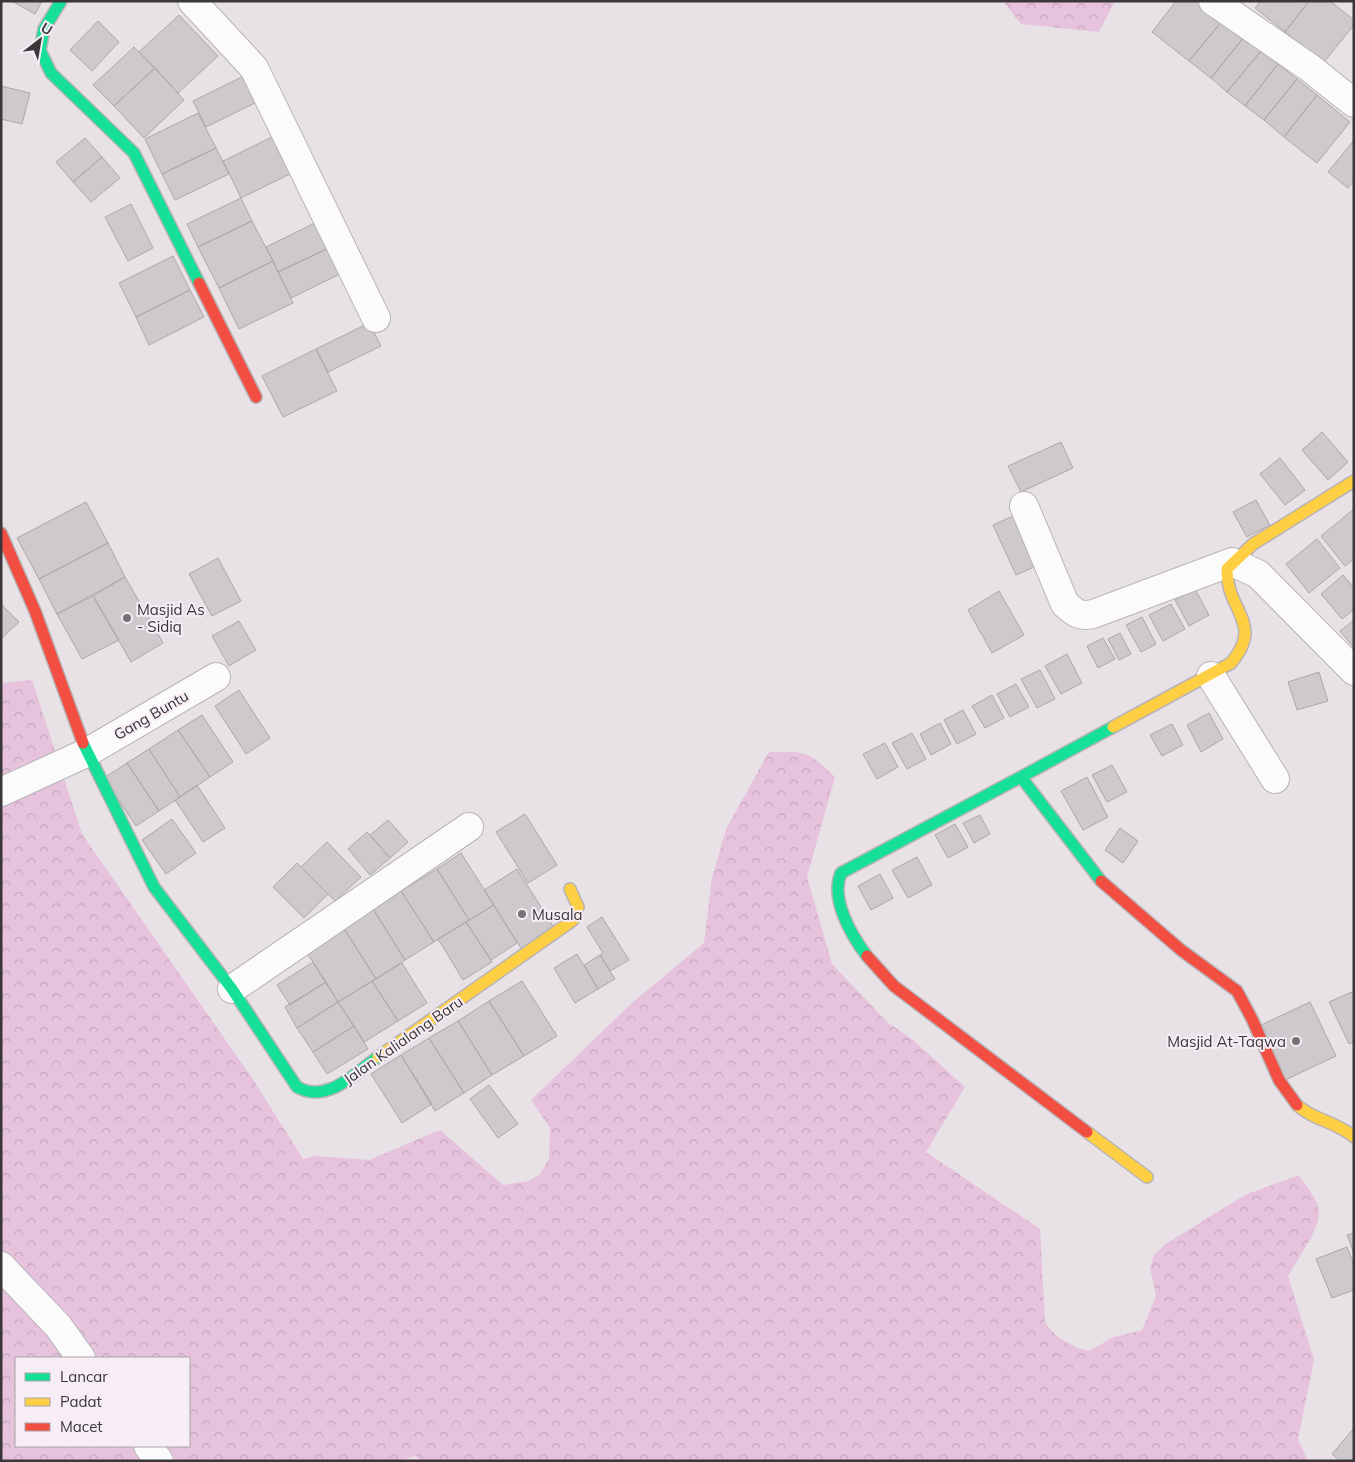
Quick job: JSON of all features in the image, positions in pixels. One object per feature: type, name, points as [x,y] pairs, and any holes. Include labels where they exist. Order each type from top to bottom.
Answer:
[{"type":"street","points":[[61,1],[44,29],[40,50],[51,73],[134,152],[256,397]]},
{"type":"street","points":[[192,1],[254,68],[376,318]]},
{"type":"street","points":[[1213,1],[1310,68],[1354,103]]},
{"type":"street","points":[[1146,1177],[894,986],[867,957],[851,934],[837,895],[836,884],[841,873],[1211,676],[1241,654],[1247,642],[1246,628],[1227,586],[1227,569],[1232,562],[1253,544],[1350,489]]},
{"type":"street","points":[[1024,506],[1066,604],[1074,613],[1082,616],[1093,614],[1232,562],[1258,574],[1354,671]]},
{"type":"street","name":"Jalan Kalialang Baru","points":[[1,533],[35,611],[86,753],[154,887],[232,989],[297,1087],[309,1094],[329,1091],[573,920],[578,907],[570,889]]},
{"type":"street","name":"Gang Buntu","points":[[86,753],[216,676]]},
{"type":"street","points":[[1211,676],[1275,779]]},
{"type":"street","points":[[1,792],[86,753]]},
{"type":"street","points":[[1022,776],[1097,878],[1173,944],[1237,992],[1244,1000],[1266,1054],[1296,1104],[1316,1117],[1343,1128],[1354,1137]]},
{"type":"street","points":[[232,989],[470,827]]},
{"type":"street","points":[[1,1266],[58,1326],[80,1357]]},
{"type":"street","points":[[149,1447],[160,1461]]},
{"type":"green space","points":[[1003,1],[1115,1],[1099,32],[1021,24]]},
{"type":"green space","points":[[32,680],[82,834],[252,1078],[303,1159],[316,1156],[369,1160],[440,1130],[503,1185],[529,1181],[540,1174],[549,1159],[550,1128],[531,1100],[632,1003],[704,943],[712,878],[726,829],[769,752],[791,752],[806,754],[812,757],[835,777],[807,877],[832,964],[887,1022],[912,1039],[965,1087],[926,1152],[1040,1229],[1045,1322],[1054,1333],[1070,1344],[1089,1351],[1114,1337],[1142,1330],[1156,1296],[1150,1268],[1154,1255],[1164,1245],[1245,1195],[1299,1175],[1315,1198],[1319,1213],[1311,1237],[1288,1276],[1314,1360],[1298,1439],[1308,1461],[420,1461],[416,1456],[398,1461],[1,1461],[1,683]]},
{"type":"building","points":[[12,1],[42,1],[35,14]]},
{"type":"building","points":[[1176,1],[1199,1],[1223,20],[1189,61],[1152,32]]},
{"type":"building","points":[[1261,1],[1309,1],[1285,32],[1255,8]]},
{"type":"building","points":[[1309,1],[1330,1],[1354,20],[1354,25],[1324,62],[1285,32]]},
{"type":"building","points":[[179,15],[218,56],[178,93],[139,52]]},
{"type":"building","points":[[1223,20],[1244,37],[1211,78],[1189,61]]},
{"type":"building","points":[[98,21],[119,42],[92,71],[70,50]]},
{"type":"building","points":[[1244,37],[1261,51],[1227,92],[1211,78]]},
{"type":"building","points":[[134,47],[155,68],[114,106],[93,85]]},
{"type":"building","points":[[1261,51],[1278,64],[1245,106],[1227,92]]},
{"type":"building","points":[[1278,64],[1297,79],[1264,120],[1245,106]]},
{"type":"building","points":[[155,68],[184,100],[144,138],[114,106]]},
{"type":"building","points":[[246,75],[259,101],[206,127],[193,101]]},
{"type":"building","points":[[1297,79],[1317,95],[1284,137],[1264,120]]},
{"type":"building","points":[[1,86],[30,93],[22,124],[1,119]]},
{"type":"building","points":[[1317,95],[1350,122],[1317,163],[1284,137]]},
{"type":"building","points":[[198,113],[216,148],[162,174],[145,139]]},
{"type":"building","points":[[276,135],[294,172],[241,198],[223,161]]},
{"type":"building","points":[[85,138],[102,157],[73,182],[56,162]]},
{"type":"building","points":[[1354,140],[1354,181],[1348,188],[1328,172]]},
{"type":"building","points":[[216,148],[229,174],[175,200],[162,174]]},
{"type":"building","points":[[102,157],[120,178],[91,202],[73,182]]},
{"type":"building","points":[[241,198],[252,221],[198,247],[187,224]]},
{"type":"building","points":[[131,204],[153,248],[128,261],[105,217]]},
{"type":"building","points":[[252,221],[273,261],[219,288],[198,247]]},
{"type":"building","points":[[319,221],[331,247],[278,272],[266,247]]},
{"type":"building","points":[[331,247],[344,272],[291,298],[278,272]]},
{"type":"building","points":[[173,256],[190,290],[136,317],[119,283]]},
{"type":"building","points":[[273,261],[293,303],[239,329],[219,288]]},
{"type":"building","points":[[190,290],[204,317],[149,345],[136,317]]},
{"type":"building","points":[[369,323],[381,346],[328,372],[316,349]]},
{"type":"building","points":[[316,349],[337,391],[283,417],[262,376]]},
{"type":"building","points":[[1322,432],[1348,462],[1328,480],[1302,450]]},
{"type":"building","points":[[1061,442],[1073,468],[1021,492],[1008,466]]},
{"type":"building","points":[[1280,458],[1305,490],[1285,505],[1260,474]]},
{"type":"building","points":[[1256,500],[1270,525],[1247,537],[1233,512]]},
{"type":"building","points":[[86,502],[108,543],[39,579],[17,538]]},
{"type":"building","points":[[1354,509],[1354,559],[1345,566],[1321,536]]},
{"type":"building","points":[[1022,512],[1046,562],[1016,575],[993,525]]},
{"type":"building","points":[[1317,539],[1340,568],[1309,593],[1286,564]]},
{"type":"building","points":[[108,543],[125,577],[57,614],[39,579]]},
{"type":"building","points":[[218,558],[241,601],[212,616],[189,574]]},
{"type":"building","points":[[1343,575],[1354,588],[1354,609],[1342,619],[1321,594]]},
{"type":"building","name":"Masjid As - Sidiq","points":[[125,577],[163,643],[131,662],[93,596]]},
{"type":"building","points":[[1195,589],[1209,615],[1189,626],[1175,600]]},
{"type":"building","points":[[999,591],[1024,635],[992,653],[968,610]]},
{"type":"building","points":[[93,596],[119,640],[82,659],[57,614]]},
{"type":"building","points":[[1,604],[19,622],[1,639]]},
{"type":"building","points":[[1171,604],[1185,629],[1163,641],[1149,615]]},
{"type":"building","points":[[1142,617],[1156,644],[1141,652],[1126,625]]},
{"type":"building","points":[[1354,620],[1354,648],[1340,631]]},
{"type":"building","points":[[239,621],[256,650],[229,666],[212,636]]},
{"type":"building","points":[[1120,633],[1131,654],[1119,660],[1108,639]]},
{"type":"building","points":[[1103,638],[1115,659],[1098,668],[1087,646]]},
{"type":"building","points":[[1067,654],[1082,683],[1061,694],[1045,666]]},
{"type":"building","points":[[1040,670],[1055,699],[1037,708],[1021,679]]},
{"type":"building","points":[[1319,672],[1328,701],[1297,710],[1288,682]]},
{"type":"building","points":[[1016,684],[1029,707],[1010,717],[997,694]]},
{"type":"building","points":[[239,690],[270,738],[246,754],[215,706]]},
{"type":"building","points":[[992,695],[1004,718],[985,728],[972,706]]},
{"type":"building","points":[[963,710],[976,734],[957,744],[944,720]]},
{"type":"building","points":[[1209,713],[1223,739],[1201,752],[1187,725]]},
{"type":"building","points":[[202,715],[233,762],[210,777],[178,730]]},
{"type":"building","points":[[940,723],[951,744],[931,755],[920,734]]},
{"type":"building","points":[[1172,724],[1183,745],[1162,756],[1150,735]]},
{"type":"building","points":[[178,730],[210,777],[180,797],[149,749]]},
{"type":"building","points":[[912,733],[926,759],[907,769],[892,743]]},
{"type":"building","points":[[885,743],[898,767],[877,779],[863,754]]},
{"type":"building","points":[[149,749],[180,797],[159,811],[127,763]]},
{"type":"building","points":[[127,763],[159,811],[136,826],[104,778]]},
{"type":"building","points":[[1112,765],[1127,792],[1107,802],[1092,775]]},
{"type":"building","points":[[1087,777],[1108,817],[1083,830],[1061,791]]},
{"type":"building","points":[[197,785],[225,828],[203,842],[175,800]]},
{"type":"building","points":[[525,814],[557,865],[528,883],[496,832]]},
{"type":"building","points":[[980,815],[990,834],[974,843],[963,823]]},
{"type":"building","points":[[172,819],[196,853],[166,874],[142,840]]},
{"type":"building","points":[[388,820],[408,842],[390,858],[370,835]]},
{"type":"building","points":[[955,824],[968,847],[948,858],[935,835]]},
{"type":"building","points":[[1120,828],[1138,841],[1123,863],[1105,850]]},
{"type":"building","points":[[367,832],[390,858],[370,875],[348,849]]},
{"type":"building","points":[[327,842],[361,877],[335,901],[301,867]]},
{"type":"building","points":[[461,853],[494,905],[469,920],[437,869]]},
{"type":"building","points":[[917,857],[932,885],[908,898],[892,870]]},
{"type":"building","points":[[297,863],[328,894],[304,918],[273,887]]},
{"type":"building","points":[[437,869],[469,920],[434,942],[401,891]]},
{"type":"building","name":"Musala","points":[[517,869],[556,931],[523,951],[484,890]]},
{"type":"building","points":[[880,874],[893,898],[871,910],[858,886]]},
{"type":"building","points":[[401,891],[434,942],[405,960],[373,909]]},
{"type":"building","points":[[494,905],[517,943],[491,960],[466,922]]},
{"type":"building","points":[[373,909],[405,960],[376,979],[343,927]]},
{"type":"building","points":[[602,917],[629,960],[610,971],[600,955],[603,953],[587,927]]},
{"type":"building","points":[[466,922],[492,962],[463,980],[438,939]]},
{"type":"building","points":[[343,927],[376,979],[338,1002],[306,951]]},
{"type":"building","points":[[577,954],[598,989],[575,1003],[554,968]]},
{"type":"building","points":[[600,955],[615,979],[598,989],[584,965]]},
{"type":"building","points":[[313,962],[326,982],[290,1005],[277,985]]},
{"type":"building","points":[[402,963],[427,1003],[398,1021],[372,981]]},
{"type":"building","points":[[372,981],[398,1021],[364,1042],[338,1002]]},
{"type":"building","points":[[522,981],[557,1036],[524,1056],[489,1001]]},
{"type":"building","points":[[326,982],[338,1002],[297,1028],[285,1007]]},
{"type":"building","points":[[1354,991],[1354,1042],[1349,1044],[1329,1002]]},
{"type":"building","points":[[489,1001],[524,1056],[492,1075],[458,1021]]},
{"type":"building","points":[[338,1002],[354,1026],[313,1052],[297,1028]]},
{"type":"building","name":"Masjid At-Taqwa","points":[[1310,1002],[1336,1056],[1283,1081],[1257,1027]]},
{"type":"building","points":[[458,1021],[492,1075],[464,1093],[429,1038]]},
{"type":"building","points":[[354,1026],[368,1049],[327,1074],[313,1052]]},
{"type":"building","points":[[429,1038],[464,1093],[435,1111],[401,1055]]},
{"type":"building","points":[[401,1055],[432,1104],[402,1123],[371,1074]]},
{"type":"building","points":[[489,1085],[518,1124],[498,1138],[470,1099]]},
{"type":"building","points":[[1354,1233],[1354,1253],[1347,1235]]},
{"type":"building","points":[[1347,1247],[1354,1265],[1354,1290],[1332,1298],[1316,1259]]},
{"type":"building","points":[[1354,1428],[1354,1461],[1340,1461],[1332,1454]]},
{"type":"traffic: fast","points":[[61,1],[44,29],[40,50],[51,73],[134,153],[199,283]]},
{"type":"traffic: fast","points":[[1101,881],[1021,777],[1113,727]]},
{"type":"traffic: fast","points":[[83,743],[154,887],[232,989],[297,1087],[319,1092],[340,1085],[378,1057]]},
{"type":"traffic: fast","points":[[867,956],[849,927],[840,905],[838,883],[841,873],[1021,777]]},
{"type":"traffic: slow","points":[[1113,727],[1231,663],[1241,649],[1245,637],[1241,617],[1228,583],[1227,569],[1253,544],[1354,481]]},
{"type":"traffic: slow","points":[[378,1057],[573,920],[578,907],[570,889]]},
{"type":"traffic: slow","points":[[1297,1105],[1354,1137]]},
{"type":"traffic: slow","points":[[1087,1132],[1147,1177]]},
{"type":"traffic: jam","points":[[199,283],[256,397]]},
{"type":"traffic: jam","points":[[1,533],[35,611],[83,743]]},
{"type":"traffic: jam","points":[[1101,881],[1181,950],[1237,991],[1252,1019],[1279,1080],[1297,1105]]},
{"type":"traffic: jam","points":[[867,956],[894,986],[1087,1132]]},
{"type":"place","name":"Masjid As - Sidiq","points":[[127,618]]},
{"type":"place","name":"Musala","points":[[522,914]]},
{"type":"place","name":"Masjid At-Taqwa","points":[[1296,1041]]}]
